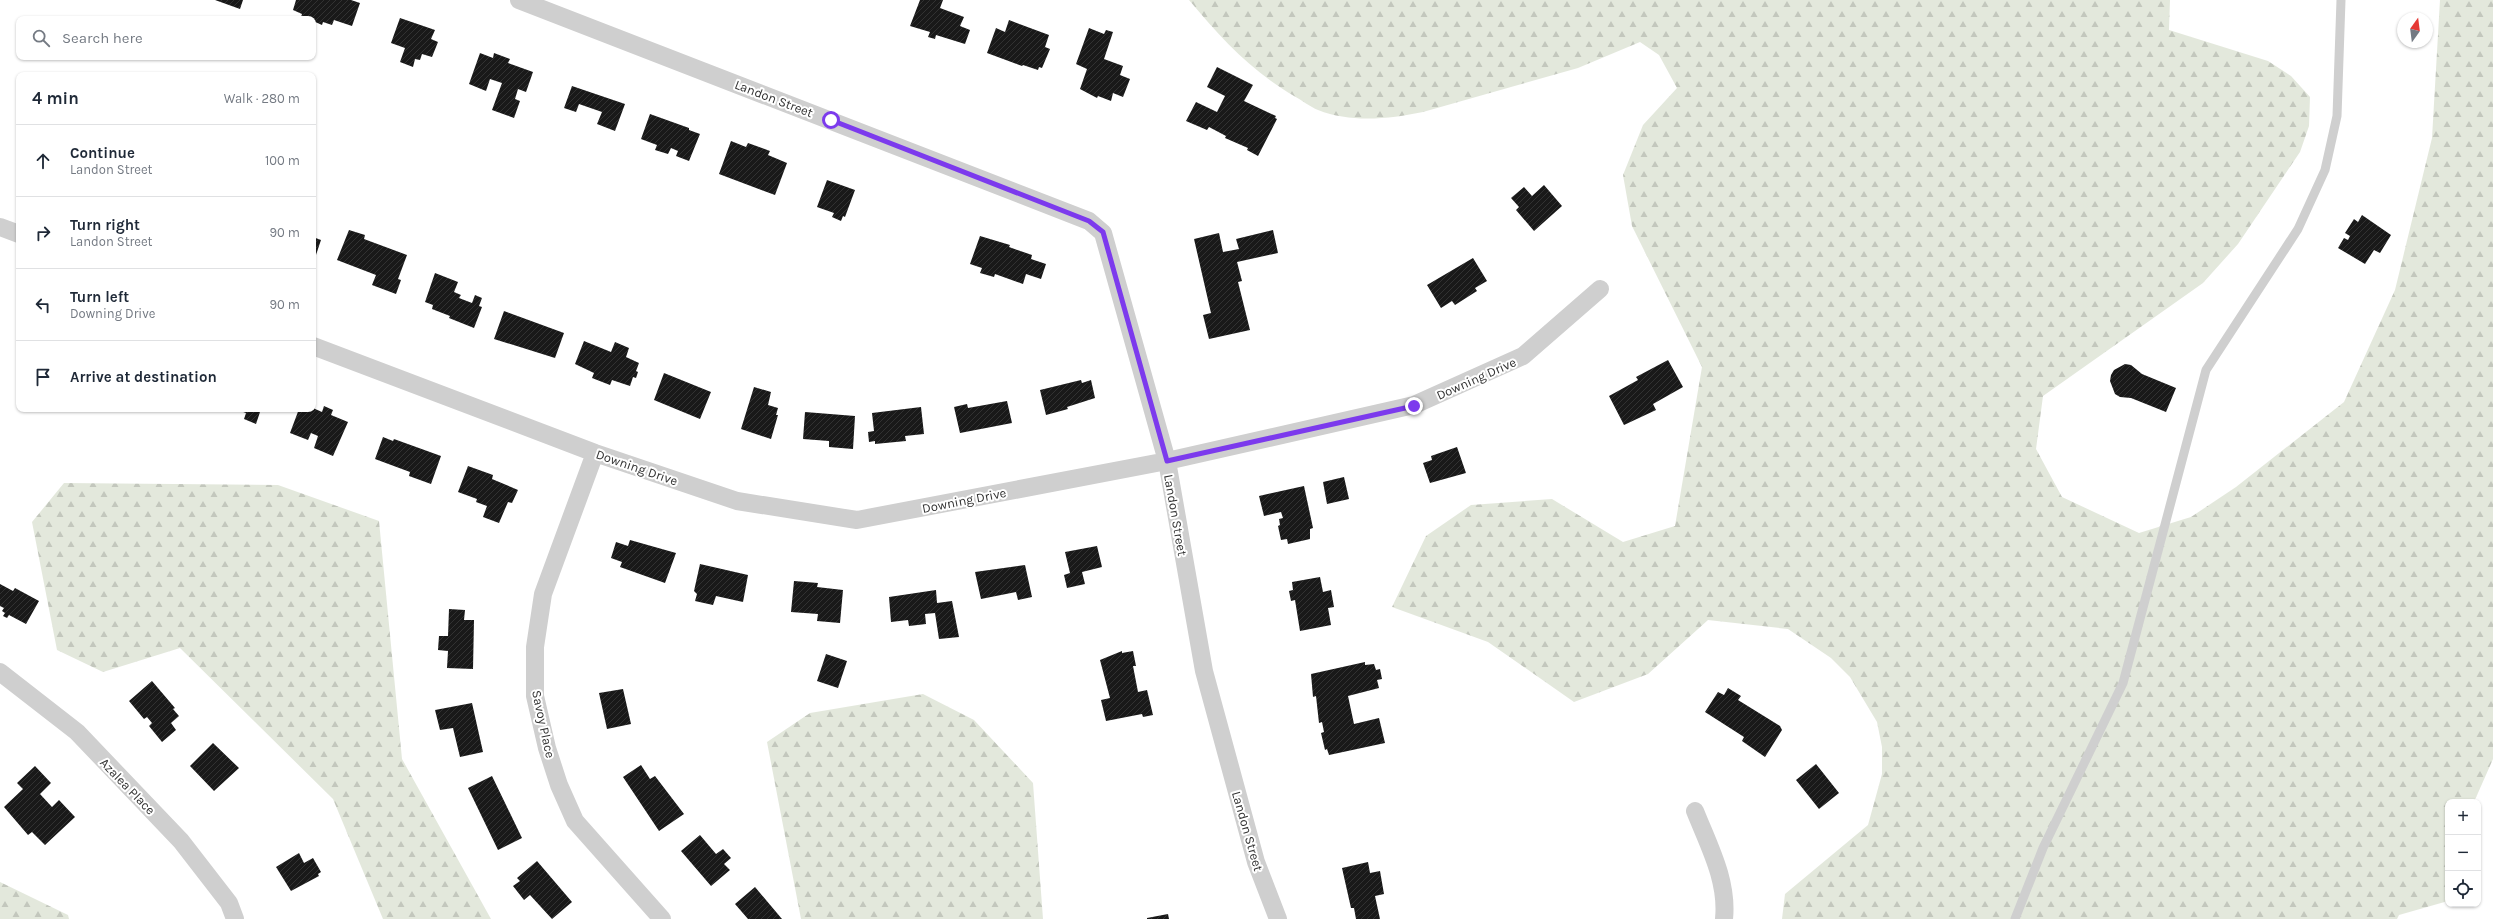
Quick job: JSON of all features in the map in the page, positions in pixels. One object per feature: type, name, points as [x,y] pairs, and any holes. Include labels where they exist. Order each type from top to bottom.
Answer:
[{"type":"street","name":"Landon Street","points":[[519,0],[1089,221],[1103,232],[1167,461],[1204,671],[1256,862],[1278,919]]},
{"type":"street","points":[[0,227],[16,233]]},
{"type":"street","name":"Downing Drive","points":[[316,347],[595,453],[737,501],[857,520],[1167,461],[1414,406],[1523,356],[1600,289]]},
{"type":"street","name":"Savoy Place","points":[[595,453],[543,594],[535,647],[535,696],[547,748],[559,785],[575,821],[662,919]]},
{"type":"street","name":"Azalea Place","points":[[0,672],[76,732],[182,841],[229,903],[235,919]]},
{"type":"street","points":[[1695,811],[1720,875],[1724,892],[1724,919]]},
{"type":"lane","points":[[2015,919],[2043,848],[2123,683],[2206,370],[2298,229],[2325,170],[2337,116],[2341,0]]},
{"type":"green space","points":[[1189,0],[2170,0],[2169,30],[2268,61],[2291,76],[2310,97],[2309,126],[2300,152],[2238,244],[2203,283],[2043,396],[2036,449],[2062,497],[2139,533],[2191,517],[2236,487],[2344,402],[2395,290],[2432,138],[2440,0],[2493,0],[2493,759],[2475,799],[2445,799],[2445,902],[2399,915],[2397,919],[1782,919],[1785,894],[1868,825],[1882,774],[1882,747],[1877,722],[1850,677],[1831,658],[1788,629],[1708,620],[1648,674],[1574,702],[1488,642],[1392,607],[1426,536],[1471,505],[1552,499],[1623,542],[1675,526],[1702,367],[1632,226],[1623,175],[1643,125],[1677,88],[1659,55],[1640,42],[1578,68],[1423,112],[1384,118],[1357,118],[1344,117],[1315,109],[1278,86],[1250,64],[1213,27]]},
{"type":"green space","points":[[64,483],[278,485],[379,521],[402,759],[491,919],[383,919],[333,799],[180,648],[103,672],[57,650],[32,522]]},
{"type":"green space","points":[[923,694],[974,720],[1033,783],[1043,919],[801,919],[767,742],[810,713]]},
{"type":"green space","points":[[0,882],[68,915],[69,919],[0,919]]},
{"type":"building","points":[[215,0],[243,0],[240,9]]},
{"type":"building","points":[[296,0],[351,0],[360,3],[352,26],[334,20],[332,25],[323,22],[322,25],[316,22],[316,16],[301,16],[302,14],[293,10]]},
{"type":"building","points":[[920,0],[943,0],[940,8],[964,17],[960,26],[970,30],[965,44],[936,35],[935,39],[928,37],[930,32],[910,26]]},
{"type":"building","points":[[400,18],[435,30],[431,39],[438,42],[432,57],[422,54],[420,60],[415,59],[413,67],[400,62],[405,48],[391,43]]},
{"type":"building","points":[[1009,20],[1049,35],[1045,47],[1050,49],[1042,68],[1039,67],[1038,70],[1023,65],[1022,66],[987,53],[996,28],[1005,32]]},
{"type":"building","points":[[1089,28],[1104,34],[1106,30],[1113,32],[1104,59],[1123,66],[1120,75],[1130,79],[1123,97],[1113,93],[1111,101],[1098,96],[1097,98],[1080,89],[1087,69],[1076,64]]},
{"type":"building","points":[[480,53],[493,58],[494,53],[510,59],[508,63],[533,72],[526,92],[518,89],[515,99],[520,101],[514,118],[492,110],[502,83],[490,79],[486,91],[469,84]]},
{"type":"building","points":[[1217,67],[1253,85],[1244,101],[1276,116],[1275,118],[1277,119],[1258,156],[1247,150],[1248,148],[1225,138],[1226,136],[1209,127],[1207,130],[1186,121],[1196,102],[1217,112],[1225,96],[1207,87]]},
{"type":"building","points":[[572,86],[625,104],[615,131],[597,124],[602,112],[579,104],[576,112],[564,108]]},
{"type":"building","points":[[650,114],[689,128],[689,130],[700,134],[689,161],[676,156],[678,151],[671,148],[668,154],[655,150],[657,145],[641,139]]},
{"type":"building","points":[[731,141],[746,147],[748,143],[770,151],[768,155],[787,163],[775,195],[719,174]]},
{"type":"building","points":[[827,180],[855,190],[845,217],[843,216],[841,221],[832,217],[834,213],[817,207]]},
{"type":"building","points":[[1544,185],[1562,206],[1534,231],[1516,210],[1519,207],[1511,198],[1524,187],[1532,196]]},
{"type":"building","points":[[2362,215],[2391,235],[2380,253],[2374,250],[2365,264],[2338,248],[2344,238],[2348,240],[2350,236],[2345,233],[2354,219],[2358,222]]},
{"type":"building","points":[[349,230],[365,235],[364,239],[407,255],[398,279],[401,280],[396,294],[372,285],[376,275],[337,260]]},
{"type":"building","points":[[1273,230],[1278,253],[1237,262],[1242,281],[1238,282],[1250,330],[1209,339],[1203,315],[1211,313],[1194,239],[1219,233],[1223,252],[1239,249],[1236,239]]},
{"type":"building","points":[[980,236],[1010,245],[1009,247],[1032,255],[1031,259],[1046,264],[1041,279],[1026,274],[1023,284],[995,274],[994,277],[980,273],[982,268],[970,264]]},
{"type":"building","points":[[316,238],[321,240],[316,255]]},
{"type":"building","points":[[1473,258],[1487,281],[1475,288],[1477,291],[1455,305],[1452,301],[1441,308],[1427,285]]},
{"type":"building","points":[[435,273],[458,282],[454,292],[461,295],[459,298],[472,303],[475,295],[482,298],[479,306],[482,307],[474,328],[432,309],[433,305],[425,302]]},
{"type":"building","points":[[504,311],[564,333],[555,358],[494,339]]},
{"type":"building","points":[[584,341],[611,352],[615,342],[629,348],[626,357],[639,363],[636,371],[638,372],[636,378],[633,377],[630,386],[612,380],[610,385],[592,378],[594,373],[575,364]]},
{"type":"building","points":[[1668,360],[1683,387],[1653,404],[1656,410],[1624,425],[1609,396],[1638,380],[1636,377]]},
{"type":"building","points":[[2125,364],[2131,365],[2142,374],[2176,388],[2166,412],[2131,398],[2120,397],[2115,394],[2110,381],[2111,375],[2114,370]]},
{"type":"building","points":[[664,373],[711,392],[700,419],[654,400]]},
{"type":"building","points":[[1081,380],[1082,383],[1091,380],[1095,398],[1067,407],[1068,409],[1046,415],[1040,390]]},
{"type":"building","points":[[754,387],[771,392],[768,405],[778,408],[776,415],[778,415],[771,439],[741,429]]},
{"type":"building","points":[[1007,401],[1012,423],[960,433],[954,407],[967,404],[968,408]]},
{"type":"building","points":[[324,406],[333,410],[331,415],[348,422],[333,456],[314,448],[318,436],[311,433],[308,440],[290,433],[298,412],[316,412],[316,409],[322,412]]},
{"type":"building","points":[[921,407],[924,434],[905,436],[906,441],[875,444],[875,441],[869,442],[868,432],[874,431],[872,413]]},
{"type":"building","points":[[243,412],[260,412],[256,424],[244,419],[246,413]]},
{"type":"building","points":[[805,412],[855,416],[853,449],[829,447],[829,441],[803,439]]},
{"type":"building","points":[[383,437],[393,441],[394,439],[441,456],[431,484],[409,476],[410,472],[375,459]]},
{"type":"building","points":[[1457,447],[1466,473],[1430,483],[1423,463],[1432,460],[1431,456]]},
{"type":"building","points":[[468,466],[493,475],[492,479],[518,490],[512,503],[508,502],[499,523],[483,517],[487,506],[476,502],[477,499],[458,492]]},
{"type":"building","points":[[1344,477],[1349,499],[1327,504],[1323,482]]},
{"type":"building","points":[[1304,486],[1313,528],[1310,529],[1310,539],[1288,544],[1287,539],[1281,540],[1278,526],[1280,525],[1279,519],[1283,518],[1281,512],[1264,516],[1259,496]]},
{"type":"building","points":[[630,540],[676,553],[665,583],[620,567],[622,562],[611,558],[616,542],[628,546]]},
{"type":"building","points":[[1097,546],[1102,567],[1082,572],[1085,584],[1067,588],[1064,575],[1070,573],[1065,552]]},
{"type":"building","points":[[700,564],[748,575],[743,602],[716,596],[713,605],[695,601],[697,594],[694,591]]},
{"type":"building","points":[[1025,565],[1032,597],[1018,600],[1016,592],[981,599],[975,572]]},
{"type":"building","points":[[1320,577],[1323,592],[1331,590],[1334,607],[1328,608],[1331,625],[1300,631],[1295,600],[1291,601],[1289,591],[1293,590],[1292,582]]},
{"type":"building","points":[[794,581],[818,583],[817,587],[843,590],[840,623],[817,621],[818,614],[791,612]]},
{"type":"building","points":[[0,584],[13,591],[15,588],[39,601],[26,624],[9,615],[7,618],[3,616],[5,613],[2,611],[4,608],[0,606]]},
{"type":"building","points":[[936,590],[937,603],[952,601],[959,637],[939,639],[935,613],[925,614],[926,624],[909,626],[908,620],[891,622],[889,597]]},
{"type":"building","points":[[449,609],[465,610],[464,620],[474,620],[473,669],[447,668],[448,651],[438,650],[439,636],[448,636]]},
{"type":"building","points":[[1122,651],[1122,653],[1133,651],[1136,666],[1133,666],[1138,692],[1147,690],[1153,715],[1143,717],[1142,714],[1106,721],[1101,700],[1110,698],[1100,660]]},
{"type":"building","points":[[826,654],[847,661],[838,688],[817,681]]},
{"type":"building","points":[[1365,662],[1365,665],[1374,664],[1376,670],[1380,669],[1382,679],[1377,680],[1379,688],[1348,696],[1354,724],[1379,718],[1385,743],[1329,755],[1327,749],[1325,750],[1321,733],[1324,732],[1322,722],[1319,723],[1316,696],[1313,697],[1311,674]]},
{"type":"building","points":[[152,681],[175,708],[173,709],[179,716],[171,723],[176,730],[162,742],[149,726],[152,723],[147,717],[144,719],[129,701]]},
{"type":"building","points":[[1728,688],[1741,696],[1738,700],[1780,726],[1782,730],[1765,757],[1742,741],[1744,737],[1705,712],[1718,692],[1724,695]]},
{"type":"building","points":[[623,689],[631,724],[607,729],[599,693]]},
{"type":"building","points":[[472,703],[483,752],[460,757],[453,728],[440,730],[435,710]]},
{"type":"building","points":[[213,743],[239,768],[214,791],[190,766]]},
{"type":"building","points":[[1816,764],[1839,793],[1819,809],[1796,780]]},
{"type":"building","points":[[641,765],[650,779],[655,776],[684,814],[659,831],[623,777]]},
{"type":"building","points":[[35,766],[51,783],[40,794],[52,807],[59,800],[75,817],[45,845],[32,832],[28,835],[4,807],[23,789],[17,783]]},
{"type":"building","points":[[492,776],[522,838],[498,850],[468,788]]},
{"type":"building","points":[[700,835],[716,854],[723,849],[731,858],[724,864],[730,870],[711,886],[681,851]]},
{"type":"building","points":[[299,853],[304,863],[313,858],[321,872],[318,874],[319,876],[291,891],[276,867]]},
{"type":"building","points":[[537,861],[572,902],[552,919],[530,895],[524,900],[513,886],[520,881],[517,878]]},
{"type":"building","points":[[1368,862],[1370,873],[1380,871],[1384,894],[1375,896],[1380,919],[1356,919],[1354,908],[1351,908],[1342,868]]},
{"type":"building","points":[[755,887],[782,919],[748,919],[735,904]]},
{"type":"building","points":[[1168,914],[1169,919],[1147,919],[1147,918]]},
{"type":"route","points":[[831,120],[1089,221],[1103,232],[1167,461],[1414,406]]}]
